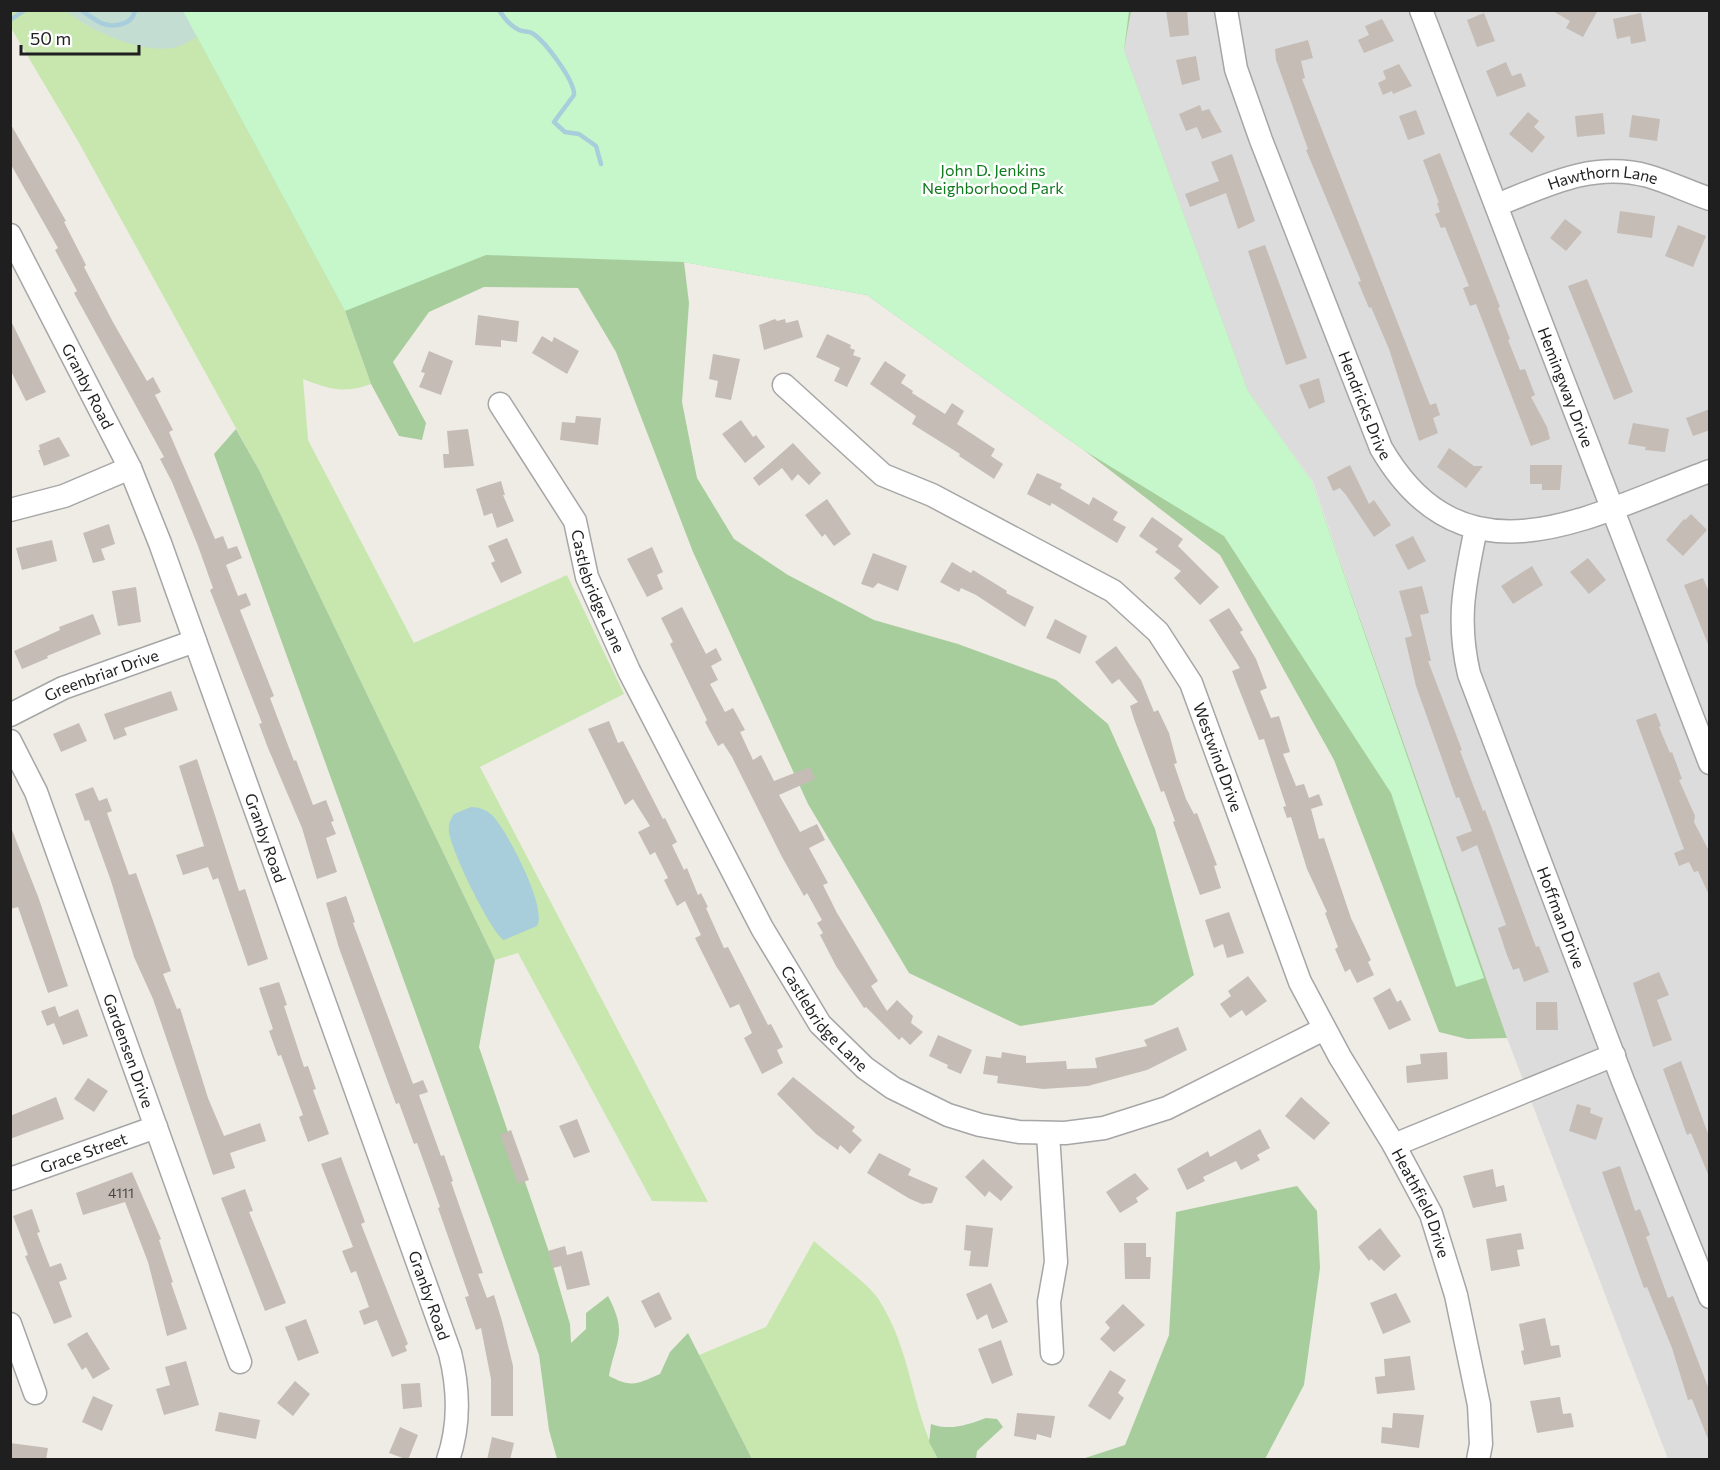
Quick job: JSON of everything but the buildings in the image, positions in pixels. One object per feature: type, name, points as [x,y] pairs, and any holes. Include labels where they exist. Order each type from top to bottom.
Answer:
[{"type":"street","name":"Hendricks Drive","points":[[1226,10],[1236,69],[1381,448],[1399,476],[1422,500],[1441,513],[1476,528],[1499,533],[1548,529],[1612,508],[1710,471]]},
{"type":"street","name":"Hemingway Drive","points":[[1421,10],[1710,763]]},
{"type":"street","name":"Hawthorn Lane","points":[[1497,205],[1562,178],[1608,171],[1649,177],[1710,199]]},
{"type":"street","name":"Granby Road","points":[[10,235],[16,259],[129,468],[160,543],[450,1353],[458,1401],[448,1460]]},
{"type":"street","name":"Westwind Drive","points":[[784,385],[883,475],[932,495],[1087,575],[1113,591],[1158,632],[1191,683],[1300,982],[1324,1029],[1394,1146]]},
{"type":"street","name":"Castlebridge Lane","points":[[500,404],[575,521],[586,577],[629,671],[762,928],[820,1023],[865,1068],[923,1105],[980,1125],[1019,1132],[1048,1133],[1104,1128],[1156,1112],[1324,1029]]},
{"type":"street","points":[[10,510],[64,496],[129,468]]},
{"type":"street","name":"Hoffman Drive","points":[[1476,528],[1461,603],[1461,630],[1469,674],[1614,1055],[1710,1297]]},
{"type":"street","name":"Greenbriar Drive","points":[[10,715],[85,679],[195,641]]},
{"type":"street","name":"Gardensen Drive","points":[[10,741],[36,792],[240,1362]]},
{"type":"street","name":"Heathfield Drive","points":[[1478,1460],[1481,1444],[1479,1405],[1456,1295],[1431,1215],[1394,1146],[1614,1055]]},
{"type":"street","name":"Grace Street","points":[[10,1179],[156,1127]]},
{"type":"street","points":[[1048,1133],[1056,1262],[1049,1302],[1052,1353]]},
{"type":"street","points":[[10,1324],[35,1393]]},
{"type":"shaded area","points":[[1129,11],[1709,11],[1709,1459],[1668,1459],[1484,978],[1313,482],[1248,391],[1124,50]]},
{"type":"green space","points":[[300,10],[206,33],[181,46],[164,49],[134,45],[103,34],[67,11]]},
{"type":"green space","points":[[10,11],[183,11],[345,311],[371,384],[352,389],[336,389],[303,379],[308,440],[414,643],[567,575],[624,694],[480,767],[708,1202],[652,1201],[518,953],[495,960],[259,470],[78,141],[11,28]]},
{"type":"green space","name":"John D. Jenkins Neighborhood Park","points":[[183,11],[1131,11],[1124,50],[1248,391],[1312,482],[1507,1038],[1467,1039],[1439,1032],[1334,760],[1220,555],[1085,451],[867,295],[684,262],[689,303],[682,402],[697,478],[734,539],[788,575],[874,620],[958,644],[1056,680],[1108,724],[1155,829],[1194,975],[1153,1005],[1020,1026],[909,973],[808,804],[693,552],[616,352],[578,288],[484,287],[429,312],[393,362],[426,423],[422,440],[399,436],[371,384],[345,311]]},
{"type":"green space","name":"John D. Jenkins Neighborhood Park","points":[[183,11],[1129,11],[1124,50],[1248,391],[1312,482],[1484,978],[1456,987],[1391,793],[1224,536],[1085,451],[867,295],[683,262],[486,255],[345,311]]},
{"type":"green space","points":[[236,429],[259,470],[495,960],[479,1047],[548,1249],[570,1324],[571,1343],[586,1329],[586,1313],[608,1296],[618,1319],[619,1328],[609,1376],[623,1382],[634,1383],[660,1374],[670,1352],[688,1333],[752,1459],[557,1459],[549,1430],[539,1355],[214,454]]},
{"type":"green space","points":[[1297,1186],[1317,1211],[1320,1268],[1304,1385],[1265,1459],[1082,1459],[1125,1445],[1169,1335],[1176,1212]]},
{"type":"green space","points":[[814,1241],[858,1278],[879,1300],[898,1340],[922,1420],[938,1459],[752,1459],[699,1355],[766,1327]]},
{"type":"green space","points":[[986,1418],[997,1419],[1003,1427],[977,1451],[976,1459],[938,1459],[929,1442],[931,1424],[952,1427]]},
{"type":"water","points":[[471,807],[488,812],[499,824],[516,853],[537,903],[539,917],[537,926],[504,940],[490,923],[472,890],[451,842],[449,827],[454,814]]},
{"type":"waterway","points":[[10,20],[25,10]]},
{"type":"waterway","points":[[81,10],[100,23],[110,25],[127,22],[135,10]]},
{"type":"waterway","points":[[499,10],[513,26],[538,37],[558,62],[570,81],[574,95],[554,122],[565,132],[579,134],[596,146],[601,164]]}]
